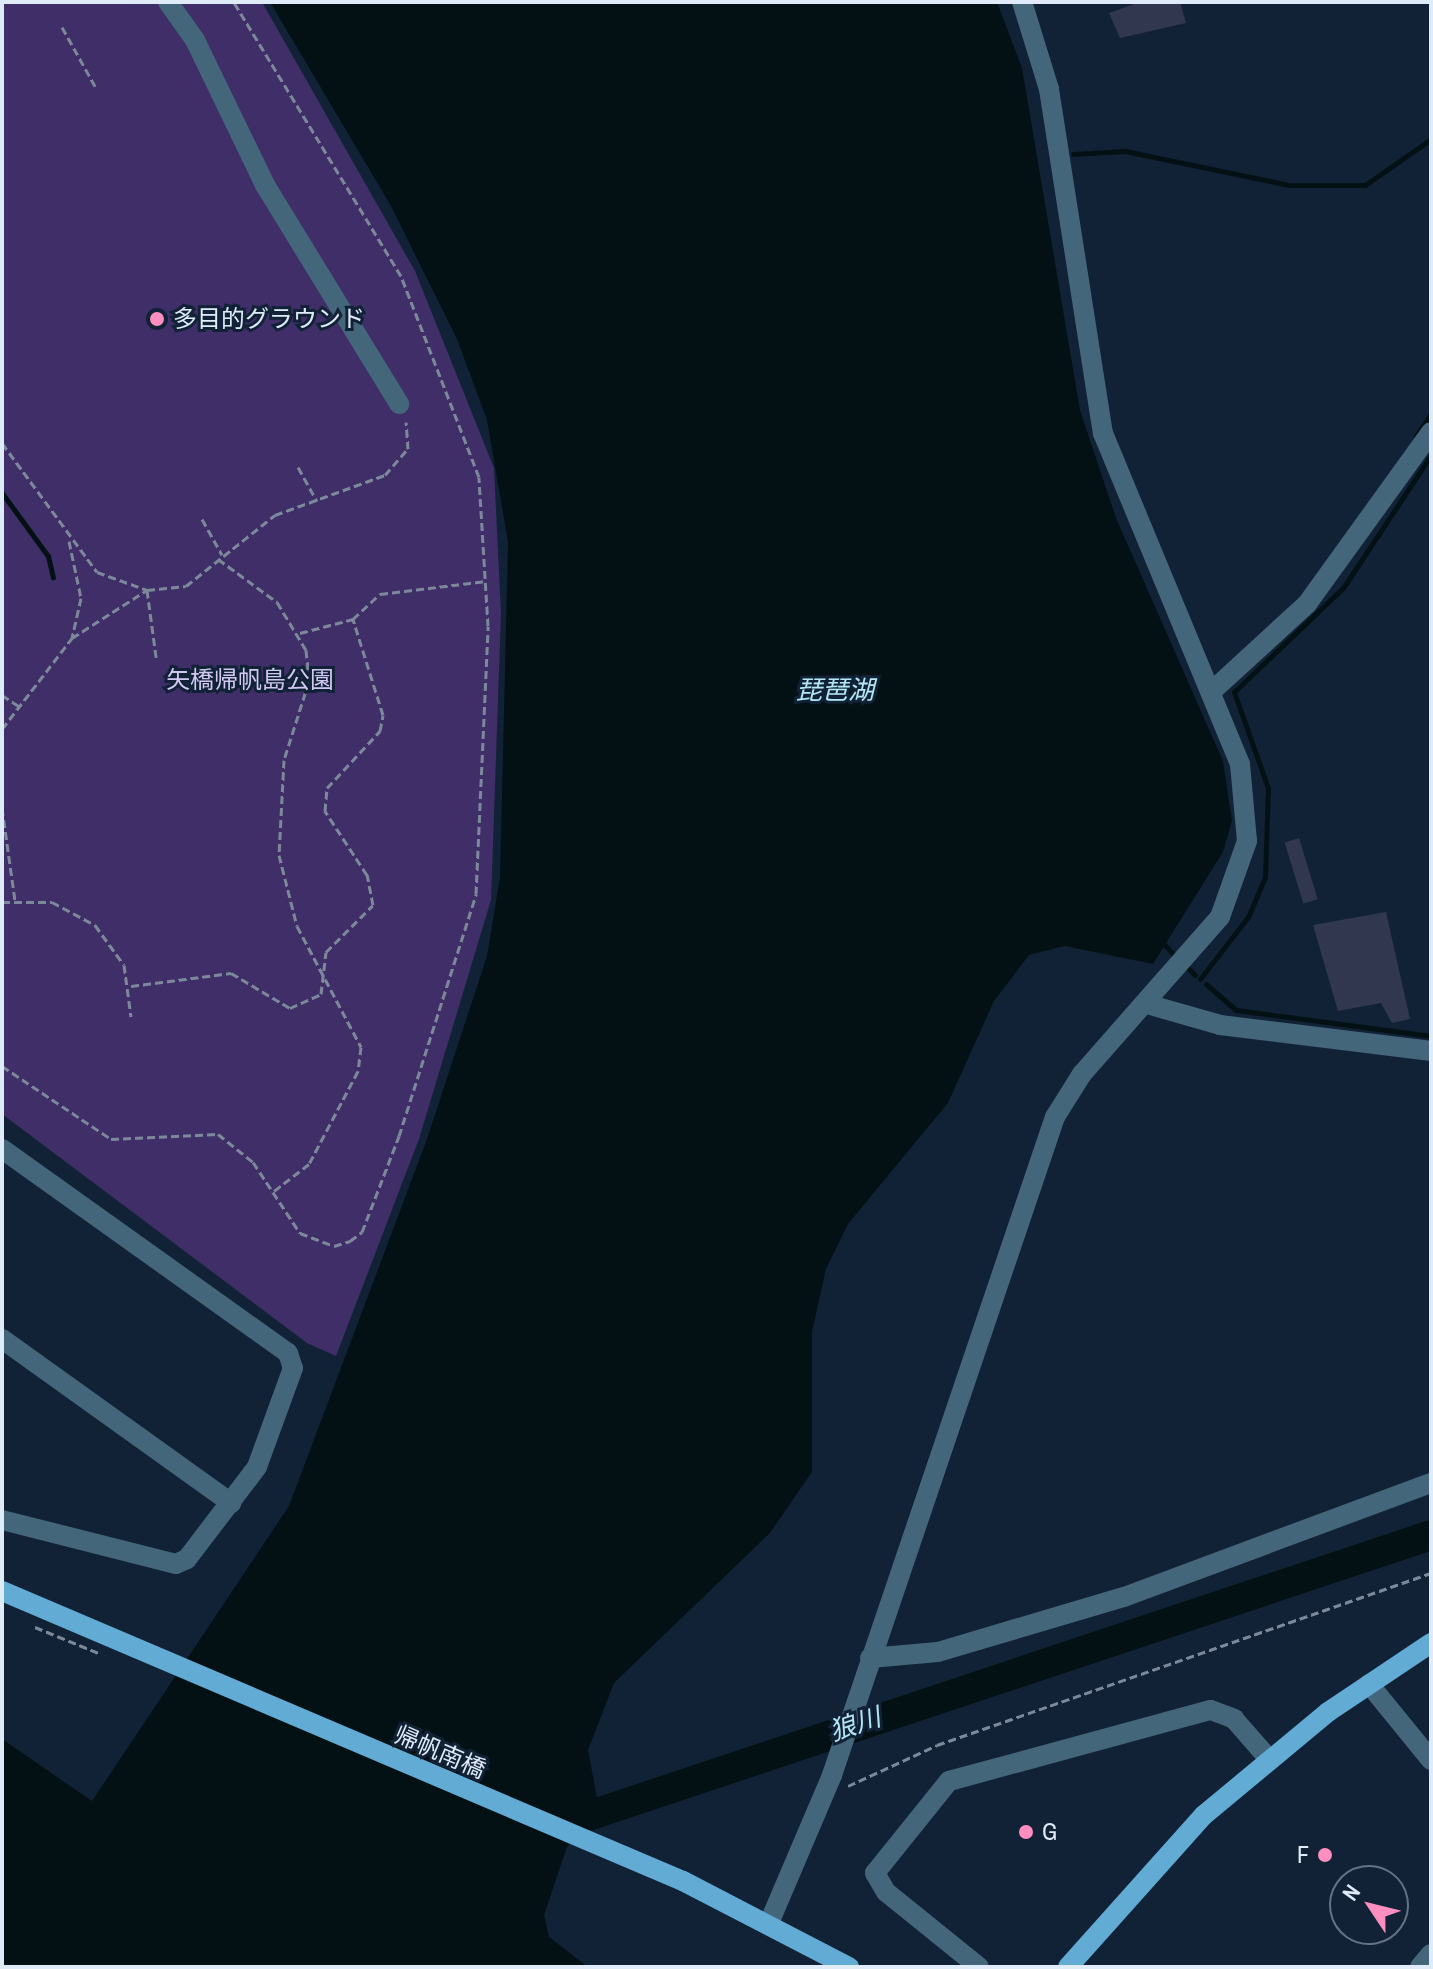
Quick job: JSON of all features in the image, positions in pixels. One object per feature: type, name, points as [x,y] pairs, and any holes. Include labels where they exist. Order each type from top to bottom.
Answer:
[{"type":"main road","name":"帰帆南橋","points":[[2,1591],[137,1654],[722,1899],[849,1967]]},
{"type":"main road","points":[[1068,1967],[1204,1815],[1269,1759],[1369,1684],[1431,1643]]},
{"type":"street","points":[[168,2],[195,40],[265,185],[399,404]]},
{"type":"street","points":[[769,1923],[829,1784],[1055,1117],[1082,1074],[1147,1004],[1220,917],[1247,841],[1240,764],[1103,434],[1049,89],[1022,2]]},
{"type":"street","points":[[1211,692],[1307,604],[1431,432]]},
{"type":"street","points":[[1147,1004],[1220,1025],[1431,1051]]},
{"type":"street","points":[[2,1149],[288,1353],[293,1368],[280,1411],[257,1467],[199,1549],[176,1564],[2,1520]]},
{"type":"street","points":[[2,1339],[231,1503]]},
{"type":"street","points":[[870,1658],[938,1652],[1124,1597],[1431,1483]]},
{"type":"street","points":[[1369,1684],[1431,1760]]},
{"type":"street","points":[[979,1967],[886,1892],[875,1873],[949,1781],[1211,1710],[1234,1719],[1269,1759]]},
{"type":"street","points":[[1420,1967],[1431,1954]]},
{"type":"path","points":[[2,1066],[111,1139],[218,1134],[253,1162],[300,1233],[334,1246],[350,1241],[362,1232],[399,1136],[476,894],[487,581],[479,477],[401,276],[234,2]]},
{"type":"path","points":[[62,27],[95,86]]},
{"type":"path","points":[[2,443],[68,537],[97,572],[147,590],[186,586],[275,515],[317,501],[399,464],[409,432],[399,404]]},
{"type":"path","points":[[298,467],[317,501]]},
{"type":"path","points":[[202,519],[220,557],[277,602],[300,633],[309,681],[284,760],[279,855],[297,926],[361,1047],[358,1071],[309,1164],[273,1192]]},
{"type":"path","points":[[68,537],[81,598],[72,638]]},
{"type":"path","points":[[300,633],[353,619],[380,594],[487,581]]},
{"type":"path","points":[[2,729],[72,638],[147,590]]},
{"type":"path","points":[[147,590],[156,657]]},
{"type":"path","points":[[131,986],[231,973],[290,1008],[321,994],[326,952],[373,905],[367,875],[325,811],[327,788],[380,731],[383,715],[353,619]]},
{"type":"path","points":[[2,695],[21,708]]},
{"type":"path","points":[[2,808],[15,901]]},
{"type":"path","points":[[2,902],[52,902],[95,925],[131,986],[131,1017]]},
{"type":"path","points":[[829,1784],[1431,1573]]},
{"type":"green space","name":"矢橋帰帆島公園","points":[[2,2],[262,2],[415,271],[494,468],[501,614],[491,900],[419,1139],[336,1356],[307,1343],[2,1114]]},
{"type":"water","name":"琵琶湖","points":[[270,2],[997,2],[1022,68],[1080,410],[1116,518],[1223,761],[1232,821],[1223,852],[1153,964],[1065,946],[1029,955],[994,1001],[948,1103],[848,1224],[826,1269],[812,1332],[812,1472],[770,1533],[614,1683],[588,1750],[599,1808],[567,1847],[544,1915],[549,1937],[588,1967],[2,1967],[2,1739],[92,1801],[289,1506],[427,1139],[487,956],[500,877],[508,542],[487,420],[457,339],[391,206]]},
{"type":"building","points":[[1140,2],[1180,2],[1186,23],[1120,38],[1109,13]]},
{"type":"building","points":[[1299,838],[1318,899],[1303,904],[1285,842]]},
{"type":"building","points":[[1386,912],[1410,1019],[1392,1023],[1381,1003],[1338,1011],[1313,925]]},
{"type":"waterway","points":[[1073,154],[1125,151],[1289,185],[1365,185],[1431,139]]},
{"type":"waterway","points":[[1416,436],[1431,414]]},
{"type":"waterway","points":[[1200,979],[1248,917],[1265,877],[1268,788],[1234,692],[1343,588],[1431,455]]},
{"type":"waterway","points":[[2,493],[48,556],[53,577]]},
{"type":"waterway","points":[[1162,942],[1177,958]]},
{"type":"waterway","points":[[1185,965],[1195,975]]},
{"type":"waterway","points":[[1206,984],[1236,1010],[1431,1036]]},
{"type":"waterway","name":"狼川","points":[[564,1824],[1431,1535]]},
{"type":"place","name":"多目的グラウンド","points":[[157,319]]},
{"type":"place","name":"G","points":[[1026,1832]]},
{"type":"place","name":"F","points":[[1325,1855]]}]
